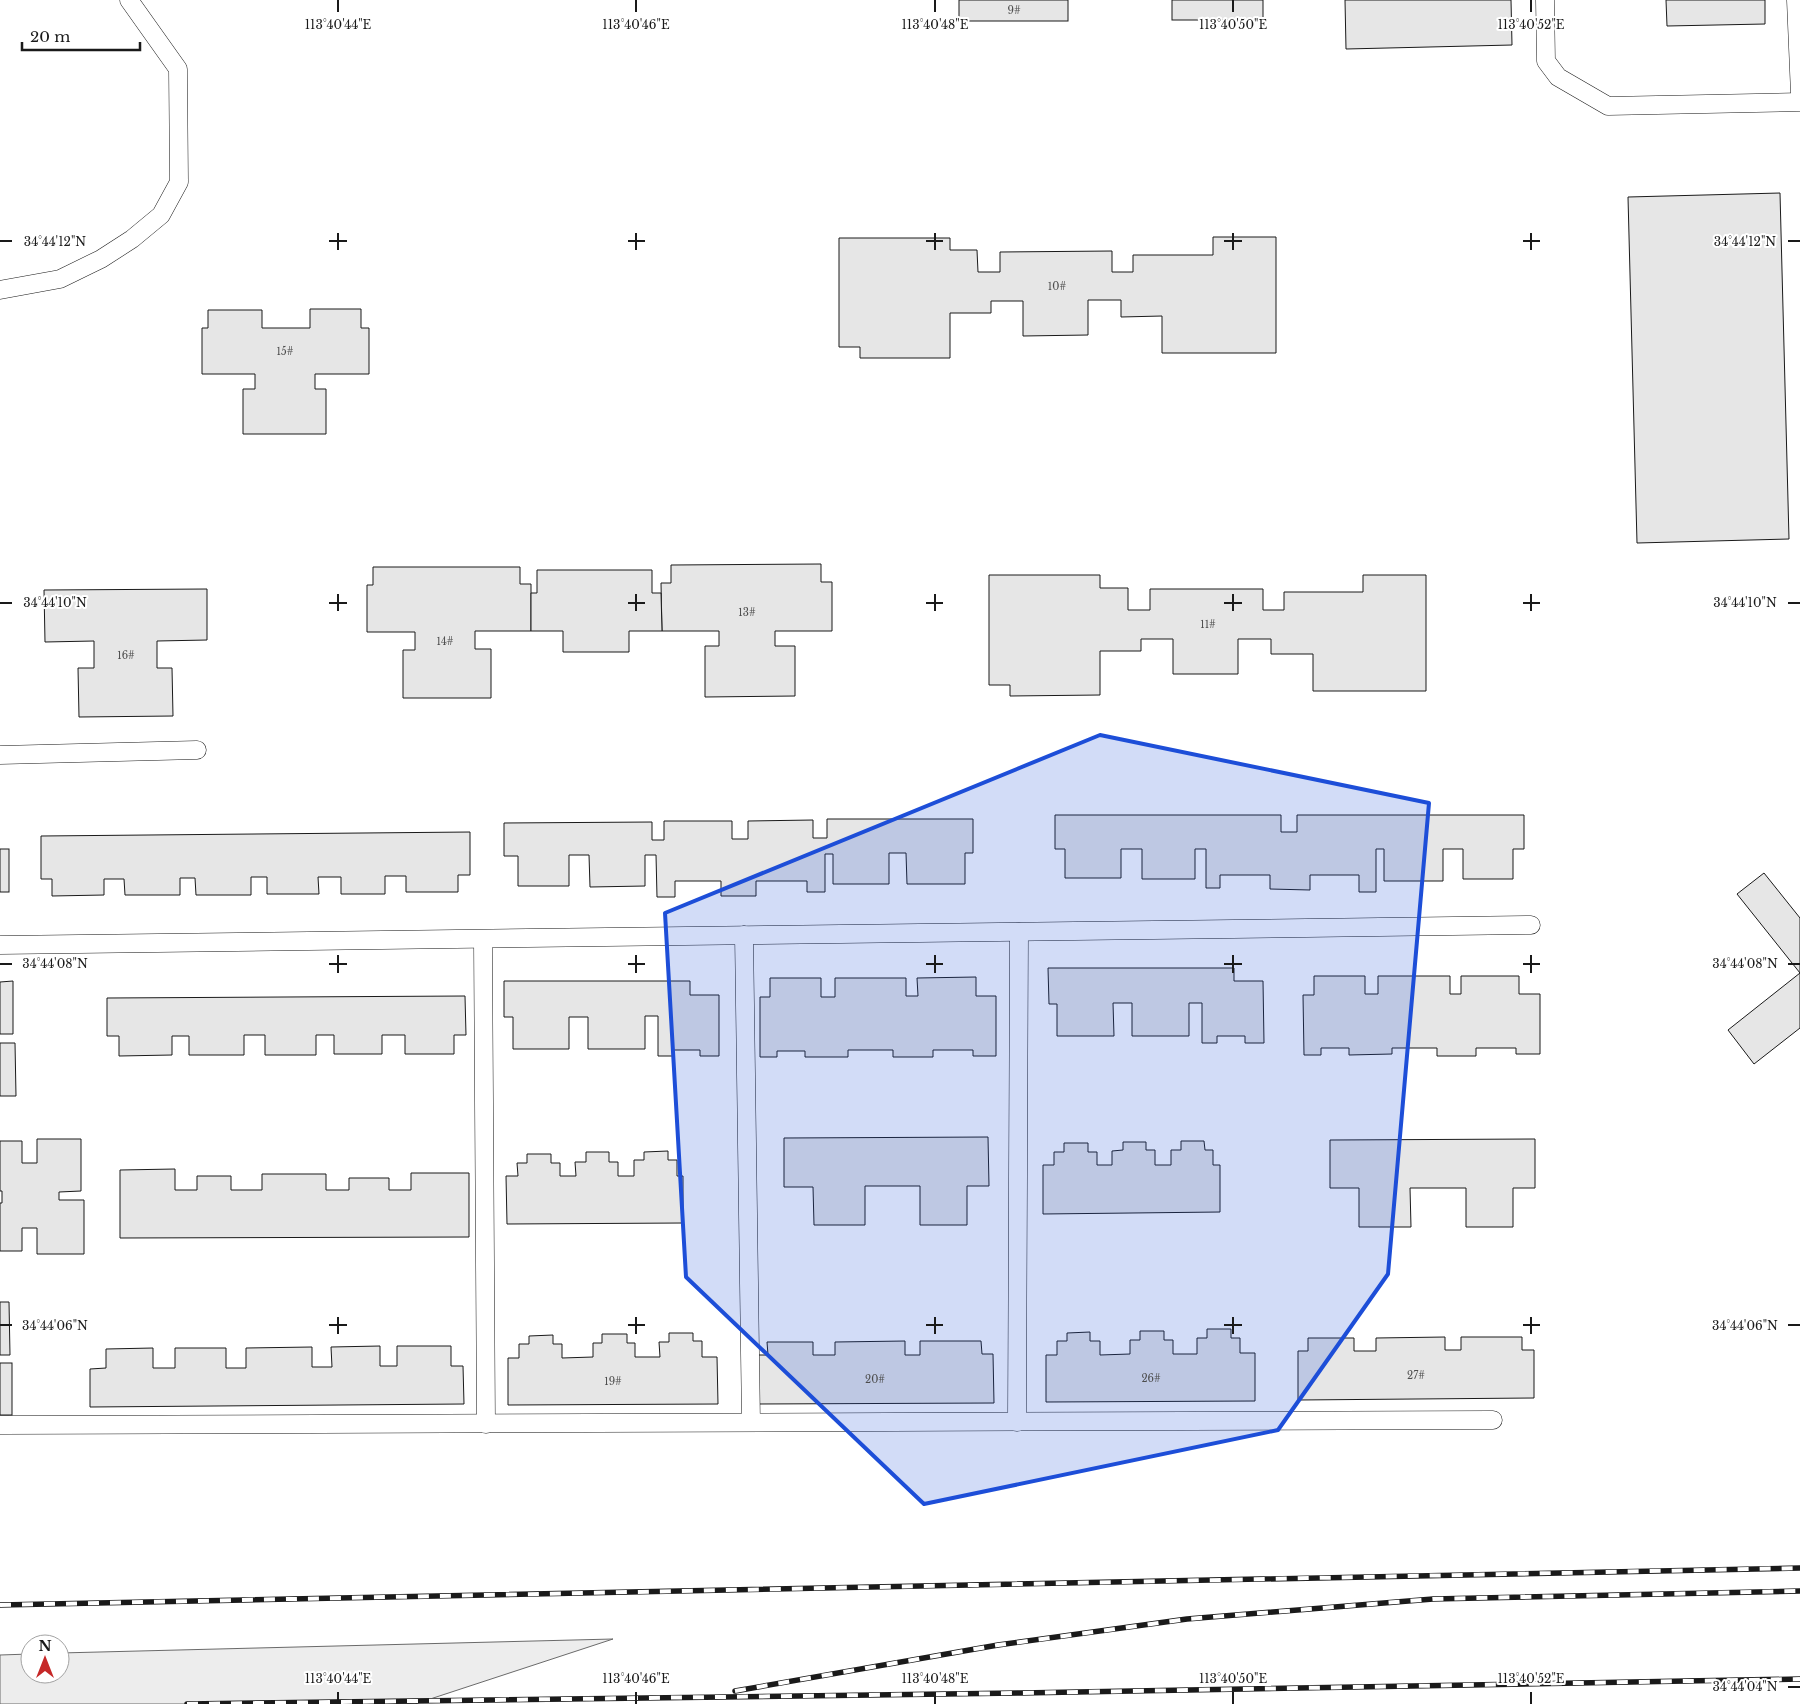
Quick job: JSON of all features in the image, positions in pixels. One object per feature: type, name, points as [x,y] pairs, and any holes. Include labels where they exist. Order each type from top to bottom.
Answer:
[{"type":"lane","points":[[0,290],[60,279],[101,259],[132,239],[161,215],[179,182],[178,69],[129,0]]},
{"type":"lane","points":[[1546,0],[1546,61],[1558,77],[1608,106],[1800,102]]},
{"type":"lane","points":[[1796,0],[1800,94]]},
{"type":"lane","points":[[0,755],[197,750]]},
{"type":"lane","points":[[0,945],[1531,925]]},
{"type":"lane","points":[[1017,1422],[1019,932]]},
{"type":"lane","points":[[744,935],[750,1422]]},
{"type":"lane","points":[[483,940],[486,1424]]},
{"type":"lane","points":[[0,1425],[1493,1420]]},
{"type":"highlighted area","points":[[1100,735],[1429,803],[1388,1274],[1278,1430],[924,1504],[686,1277],[665,913]]},
{"type":"shaded area","points":[[613,1639],[415,1704],[0,1704],[0,1655],[20,1654],[20,1684],[70,1684],[70,1653]]},
{"type":"building","points":[[959,0],[1068,0],[1068,21],[959,21]]},
{"type":"building","points":[[1172,0],[1263,0],[1263,20],[1172,20]]},
{"type":"building","points":[[1345,0],[1511,0],[1512,45],[1346,49]]},
{"type":"building","points":[[1666,0],[1765,0],[1765,24],[1667,26]]},
{"type":"building","points":[[1780,193],[1789,539],[1637,543],[1628,197]]},
{"type":"building","points":[[1213,237],[1276,237],[1276,353],[1162,353],[1162,316],[1121,317],[1121,300],[1088,300],[1088,335],[1023,336],[1023,301],[991,301],[991,313],[950,313],[950,358],[860,358],[860,347],[839,347],[839,238],[950,238],[950,250],[977,250],[978,272],[1000,272],[1000,252],[1112,251],[1112,272],[1133,272],[1133,255],[1213,255]]},
{"type":"building","points":[[310,309],[361,309],[361,328],[369,328],[369,374],[315,374],[315,389],[326,389],[326,434],[243,434],[243,389],[255,389],[255,374],[202,374],[202,328],[208,328],[208,310],[262,310],[262,328],[310,328]]},
{"type":"building","points":[[821,564],[821,582],[832,582],[832,631],[775,631],[775,646],[795,646],[795,696],[705,697],[705,646],[719,646],[719,631],[662,631],[661,583],[671,583],[671,565]]},
{"type":"building","points":[[373,567],[520,567],[520,584],[531,584],[531,631],[475,631],[475,649],[491,649],[491,698],[403,698],[403,650],[415,650],[415,632],[367,632],[367,585],[373,585]]},
{"type":"building","points":[[537,570],[652,570],[652,593],[661,593],[662,631],[629,631],[629,652],[563,652],[563,631],[531,631],[531,593],[537,593]]},
{"type":"building","points":[[989,575],[1100,575],[1100,588],[1128,588],[1128,610],[1150,610],[1150,589],[1263,589],[1263,610],[1284,610],[1284,592],[1363,592],[1363,575],[1426,575],[1426,691],[1313,691],[1313,654],[1271,654],[1271,639],[1238,639],[1238,674],[1173,674],[1173,639],[1141,639],[1141,651],[1100,651],[1100,695],[1010,696],[1010,685],[989,685]]},
{"type":"building","points":[[207,589],[207,640],[157,641],[157,668],[172,668],[173,716],[79,717],[78,668],[94,668],[94,641],[45,642],[44,590]]},
{"type":"building","points":[[1055,815],[1281,815],[1281,832],[1297,832],[1297,815],[1524,815],[1524,849],[1513,849],[1513,879],[1463,879],[1463,849],[1443,849],[1443,881],[1384,881],[1384,849],[1376,849],[1376,892],[1359,892],[1359,875],[1310,875],[1310,890],[1270,889],[1270,875],[1220,875],[1220,888],[1206,888],[1206,849],[1195,849],[1195,879],[1142,879],[1142,849],[1121,849],[1121,878],[1065,878],[1065,849],[1055,849]]},
{"type":"building","points":[[827,819],[973,819],[973,853],[965,853],[965,884],[907,884],[906,853],[889,853],[889,884],[833,884],[833,854],[825,854],[825,892],[807,892],[807,881],[756,881],[756,896],[721,896],[721,881],[675,881],[675,897],[657,897],[656,855],[645,855],[645,886],[590,887],[589,855],[569,855],[569,886],[518,886],[518,856],[504,856],[504,823],[652,822],[652,840],[664,840],[664,821],[732,821],[732,839],[748,839],[748,821],[813,820],[813,838],[827,838]]},
{"type":"building","points":[[470,832],[470,875],[458,875],[458,892],[406,892],[406,876],[385,876],[385,894],[341,894],[341,877],[318,877],[319,894],[267,894],[267,877],[251,877],[251,895],[196,895],[195,878],[180,878],[180,895],[125,895],[124,879],[104,879],[104,895],[52,896],[52,879],[41,879],[41,836]]},
{"type":"building","points":[[0,849],[9,849],[9,892],[0,892]]},
{"type":"building","points":[[1764,873],[1800,918],[1800,973],[1737,894]]},
{"type":"building","points":[[1048,968],[1234,968],[1234,981],[1263,981],[1264,1043],[1245,1043],[1245,1036],[1217,1036],[1217,1043],[1202,1043],[1202,1003],[1189,1003],[1189,1036],[1132,1036],[1132,1003],[1113,1003],[1114,1036],[1057,1036],[1057,1004],[1049,1004]]},
{"type":"building","points":[[1800,973],[1800,1028],[1754,1064],[1728,1030]]},
{"type":"building","points":[[1314,976],[1365,976],[1365,994],[1378,994],[1378,976],[1450,976],[1450,994],[1461,994],[1461,976],[1519,976],[1519,994],[1540,994],[1540,1054],[1516,1054],[1516,1048],[1476,1048],[1476,1056],[1437,1056],[1437,1048],[1392,1048],[1392,1054],[1349,1055],[1349,1048],[1321,1048],[1321,1055],[1304,1055],[1303,995],[1314,995]]},
{"type":"building","points":[[976,977],[976,996],[996,996],[996,1056],[973,1056],[973,1050],[933,1050],[933,1057],[893,1057],[893,1050],[848,1050],[848,1057],[805,1057],[805,1051],[777,1051],[777,1057],[760,1057],[760,997],[770,997],[770,978],[821,978],[821,997],[835,997],[835,978],[906,978],[906,996],[918,996],[917,978]]},
{"type":"building","points":[[13,981],[13,1034],[0,1034],[0,982]]},
{"type":"building","points":[[504,981],[690,981],[690,995],[719,995],[719,1056],[700,1056],[700,1050],[673,1050],[673,1056],[658,1056],[658,1016],[645,1016],[645,1049],[588,1049],[588,1017],[569,1017],[569,1049],[513,1049],[513,1017],[504,1017]]},
{"type":"building","points":[[465,996],[466,1035],[454,1035],[454,1054],[405,1054],[405,1035],[382,1035],[382,1054],[334,1054],[334,1035],[316,1035],[316,1055],[265,1055],[265,1035],[244,1035],[244,1055],[189,1055],[189,1036],[172,1036],[172,1055],[119,1056],[119,1036],[107,1036],[107,998]]},
{"type":"building","points":[[0,1043],[15,1043],[16,1096],[0,1096]]},
{"type":"building","points":[[988,1137],[989,1186],[967,1186],[967,1225],[920,1225],[920,1186],[865,1186],[865,1225],[814,1225],[813,1187],[784,1187],[784,1138]]},
{"type":"building","points":[[37,1139],[81,1139],[81,1191],[59,1192],[59,1200],[84,1200],[84,1254],[37,1254],[37,1228],[22,1228],[22,1251],[0,1251],[0,1203],[2,1203],[2,1191],[0,1191],[0,1141],[22,1141],[22,1163],[37,1163]]},
{"type":"building","points":[[1535,1139],[1535,1188],[1513,1188],[1513,1227],[1466,1227],[1466,1188],[1410,1188],[1411,1227],[1359,1227],[1359,1188],[1330,1188],[1330,1140]]},
{"type":"building","points":[[1181,1141],[1204,1141],[1205,1150],[1213,1150],[1213,1165],[1220,1165],[1220,1212],[1043,1214],[1043,1165],[1054,1165],[1054,1152],[1064,1152],[1064,1143],[1088,1143],[1088,1152],[1097,1152],[1097,1165],[1112,1165],[1112,1151],[1123,1150],[1123,1142],[1146,1142],[1146,1150],[1155,1150],[1155,1165],[1171,1165],[1171,1150],[1181,1150]]},
{"type":"building","points":[[668,1151],[668,1160],[677,1160],[677,1176],[683,1176],[683,1223],[507,1224],[506,1176],[518,1176],[517,1163],[527,1163],[527,1154],[551,1154],[551,1163],[560,1163],[560,1176],[576,1176],[575,1162],[586,1162],[586,1152],[609,1152],[609,1162],[618,1162],[618,1176],[634,1176],[634,1160],[644,1160],[644,1152]]},
{"type":"building","points":[[175,1169],[175,1190],[197,1190],[197,1176],[231,1176],[231,1190],[262,1190],[262,1174],[326,1174],[326,1190],[349,1190],[349,1178],[389,1178],[389,1190],[411,1190],[411,1173],[469,1173],[469,1237],[120,1238],[120,1170]]},
{"type":"building","points":[[0,1302],[9,1302],[10,1355],[0,1355]]},
{"type":"building","points":[[1207,1329],[1231,1329],[1231,1338],[1240,1338],[1240,1353],[1255,1353],[1255,1401],[1046,1402],[1046,1355],[1057,1355],[1057,1341],[1067,1341],[1067,1333],[1090,1332],[1090,1341],[1100,1341],[1100,1355],[1130,1354],[1130,1340],[1140,1340],[1140,1331],[1164,1331],[1164,1340],[1173,1340],[1173,1354],[1197,1354],[1197,1338],[1207,1338]]},
{"type":"building","points":[[669,1333],[693,1333],[693,1341],[702,1341],[702,1357],[717,1357],[718,1404],[508,1405],[508,1358],[519,1358],[519,1344],[529,1344],[529,1336],[553,1335],[553,1344],[562,1344],[562,1358],[593,1357],[593,1343],[602,1343],[602,1334],[627,1334],[627,1343],[635,1343],[635,1357],[660,1357],[659,1342],[669,1342]]},
{"type":"building","points":[[1445,1337],[1445,1350],[1461,1350],[1461,1337],[1522,1337],[1522,1350],[1534,1350],[1534,1398],[1298,1400],[1298,1351],[1308,1351],[1308,1338],[1354,1338],[1354,1351],[1376,1351],[1376,1338]]},
{"type":"building","points":[[905,1341],[905,1355],[920,1355],[920,1341],[981,1341],[982,1354],[993,1354],[994,1403],[758,1404],[757,1355],[768,1355],[767,1342],[813,1342],[813,1355],[835,1355],[835,1342]]},
{"type":"building","points":[[380,1346],[380,1366],[397,1366],[397,1346],[451,1346],[451,1366],[463,1366],[464,1404],[90,1407],[90,1369],[106,1368],[106,1349],[153,1348],[153,1368],[175,1368],[175,1348],[226,1348],[226,1368],[246,1368],[246,1348],[312,1347],[312,1367],[332,1367],[331,1347]]},
{"type":"building","points":[[0,1363],[12,1363],[12,1415],[0,1415]]},
{"type":"railway","points":[[0,1605],[1800,1568]]},
{"type":"railway","points":[[735,1691],[998,1645],[1187,1619],[1433,1599],[1800,1591]]},
{"type":"railway","points":[[187,1704],[1021,1693],[1800,1679]]}]
